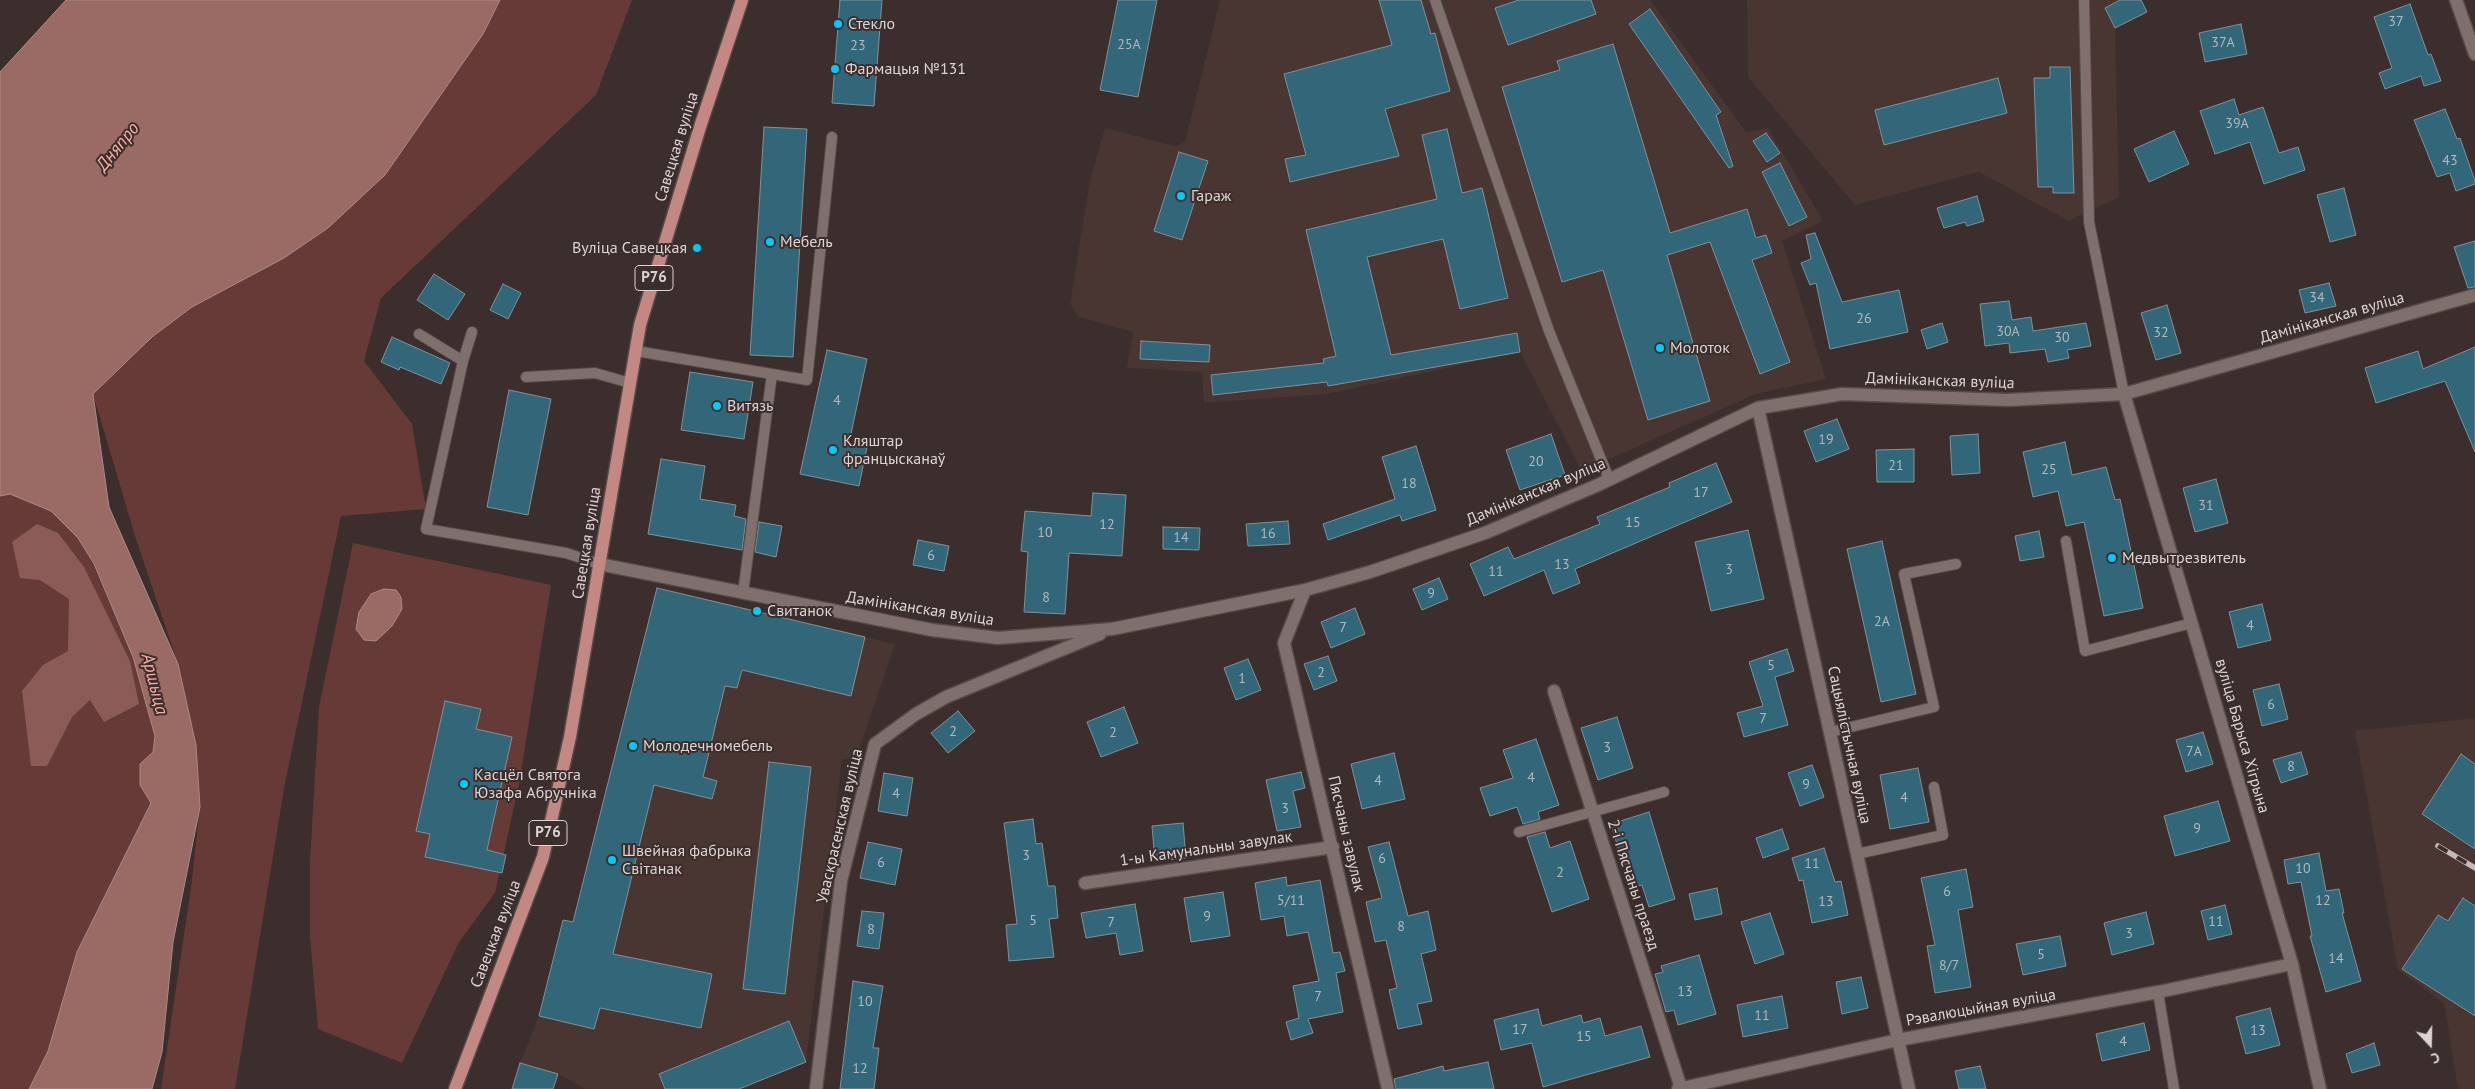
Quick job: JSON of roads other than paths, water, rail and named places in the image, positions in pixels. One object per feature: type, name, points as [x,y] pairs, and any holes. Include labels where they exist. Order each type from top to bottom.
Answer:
[{"type":"main road","name":"Савецкая вуліца","points":[[455,1089],[543,857],[570,737],[640,325],[697,136],[742,0]]},
{"type":"street","points":[[2456,0],[2475,54]]},
{"type":"street","name":"Дамініканская вуліца","points":[[599,564],[932,630],[998,638],[1112,629],[1305,590],[1370,572],[1485,533],[1609,479],[1758,408],[1842,394],[2008,400],[2124,394],[2475,295]]},
{"type":"street","name":"вуліца Барыса Хігрына","points":[[2124,394],[2292,964],[2320,1089]]},
{"type":"street","name":"Сацыялістычная вуліца","points":[[1758,408],[1909,1089]]},
{"type":"street","name":"Пясчаны завулак","points":[[1305,590],[1284,643],[1388,1089]]},
{"type":"street","name":"Уваскрасенская вуліца","points":[[816,1089],[841,881],[875,744],[916,714],[946,697],[1112,629]]},
{"type":"street","name":"2-і Пясчаны праезд","points":[[1554,691],[1679,1089]]},
{"type":"street","name":"1-ы Камунальны завулак","points":[[1085,883],[1332,847]]},
{"type":"street","name":"Рэвалюцыйная вуліца","points":[[1679,1089],[1898,1040],[2158,992],[2292,964]]},
{"type":"lane","points":[[1435,0],[1549,331],[1609,479]]},
{"type":"lane","points":[[2084,0],[2089,222],[2124,394]]},
{"type":"lane","points":[[636,352],[807,380],[832,137]]},
{"type":"lane","points":[[472,332],[462,361],[426,529],[566,553],[599,564]]},
{"type":"lane","points":[[419,334],[462,361]]},
{"type":"lane","points":[[526,377],[595,373],[630,383]]},
{"type":"lane","points":[[743,593],[772,374]]},
{"type":"lane","points":[[2066,540],[2085,651],[2192,623]]},
{"type":"lane","points":[[1830,732],[1934,707],[1904,574],[1956,564]]},
{"type":"lane","points":[[1857,854],[1943,835],[1934,787]]},
{"type":"lane","points":[[1519,832],[1664,792]]},
{"type":"lane","points":[[2158,992],[2174,1089]]},
{"type":"water","points":[[66,0],[500,0],[483,34],[385,175],[328,228],[284,258],[192,307],[152,337],[93,394],[109,507],[178,664],[196,745],[200,807],[173,942],[162,1052],[152,1089],[29,1089],[48,1051],[77,952],[151,803],[140,785],[140,764],[153,752],[155,736],[133,657],[94,564],[78,538],[51,511],[10,494],[0,496],[0,72]]},
{"type":"water","points":[[384,589],[396,590],[401,597],[402,609],[392,626],[376,641],[364,640],[356,629],[359,612],[371,594]]},
{"type":"railway","points":[[2438,846],[2475,868]]},
{"type":"place","name":"Стекло","points":[[838,24]]},
{"type":"place","name":"Фармацыя №131","points":[[835,69]]},
{"type":"place","name":"Гараж","points":[[1181,196]]},
{"type":"place","name":"Мебель","points":[[770,242]]},
{"type":"place","name":"Вуліца Савецкая","points":[[697,248]]},
{"type":"place","name":"Молоток","points":[[1660,348]]},
{"type":"place","name":"Витязь","points":[[717,406]]},
{"type":"place","name":"Кляштар францысканаў","points":[[833,450]]},
{"type":"place","name":"Медвытрезвитель","points":[[2112,558]]},
{"type":"place","name":"Свитанок","points":[[757,611]]},
{"type":"place","name":"Молодечномебель","points":[[633,746]]},
{"type":"place","name":"Касцёл Святога Юзафа Абручніка","points":[[464,784]]},
{"type":"place","name":"Швейная фабрыка Світанак","points":[[612,860]]},
{"type":"water label","name":"Дняпро","points":[[118,147]]},
{"type":"water label","name":"Аршыца","points":[[154,684]]}]
